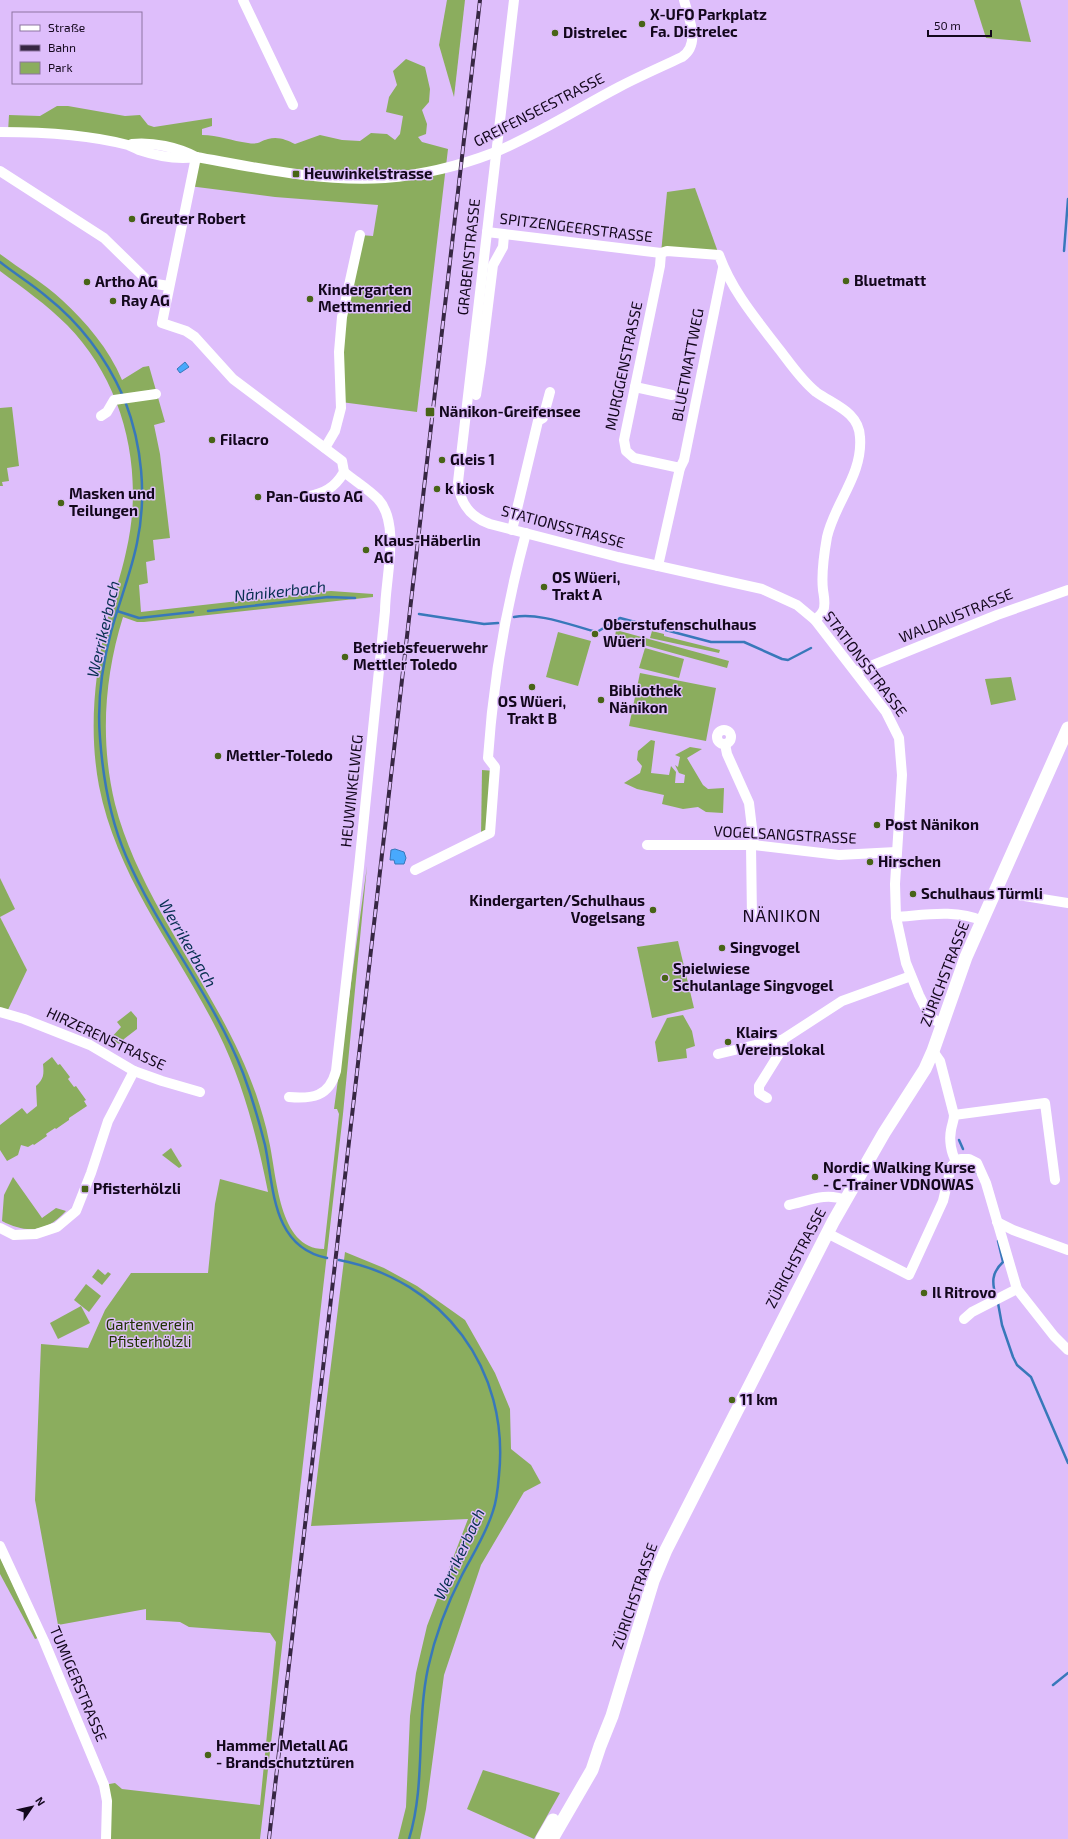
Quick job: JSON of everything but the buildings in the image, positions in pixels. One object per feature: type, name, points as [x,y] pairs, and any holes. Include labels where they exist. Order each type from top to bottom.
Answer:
[{"type":"main road","name":"ZÜRICHSTRASSE","points":[[552,1839],[592,1770],[612,1716],[654,1581],[666,1550],[827,1233],[884,1133],[924,1069],[933,1051],[966,958],[1068,728]]},
{"type":"main road","name":"ZÜRICHSTRASSE","points":[[542,1839],[585,1766],[600,1746]]},
{"type":"street","points":[[242,0],[293,105]]},
{"type":"street","name":"GRABENSTRASSE","points":[[471,513],[465,507],[459,493],[460,470],[514,0]]},
{"type":"street","name":"GREIFENSEESTRASSE","points":[[0,132],[63,135],[128,145],[138,150],[183,159],[196,157],[311,176],[384,178],[438,170],[494,152],[543,128],[619,87],[676,60],[690,51],[693,41],[684,0]]},
{"type":"street","points":[[196,157],[168,286],[162,323],[186,331],[195,337],[232,379],[342,462],[344,472],[339,481],[328,491],[306,497]]},
{"type":"street","points":[[0,171],[104,238],[147,280],[156,284],[168,286]]},
{"type":"street","name":"SPITZENGEERSTRASSE","points":[[487,232],[661,253],[667,250],[719,255],[723,268]]},
{"type":"street","points":[[325,448],[335,431],[341,408],[339,352],[342,316],[360,235]]},
{"type":"street","points":[[460,470],[465,468],[468,455],[493,265],[503,247],[504,235]]},
{"type":"street","name":"MURGGENSTRASSE","points":[[661,253],[660,266],[624,440],[626,451],[634,458],[680,468]]},
{"type":"street","points":[[723,268],[742,301],[801,377],[816,392],[852,416],[857,425],[860,436],[857,469],[833,517],[829,531],[822,580],[824,606],[822,612],[814,620]]},
{"type":"street","name":"BLUETMATTWEG","points":[[658,566],[680,468],[684,460],[723,268]]},
{"type":"street","points":[[635,387],[672,395]]},
{"type":"street","points":[[512,530],[538,421],[543,418],[550,392]]},
{"type":"street","points":[[102,416],[107,412],[114,400],[156,394]]},
{"type":"street","name":"HEUWINKELWEG","points":[[289,1097],[306,1099],[322,1093],[330,1084],[336,1071],[359,867],[385,611],[390,521],[378,499],[344,472]]},
{"type":"street","name":"STATIONSSTRASSE","points":[[471,513],[483,521],[512,530],[658,566],[762,589],[798,605],[814,620],[886,712],[899,738],[902,775],[896,852],[896,917],[901,944],[911,976],[929,1015],[936,1021],[943,1024]]},
{"type":"street","points":[[415,870],[490,833],[496,767],[488,758],[495,680],[508,607],[526,533]]},
{"type":"street","name":"WALDAUSTRASSE","points":[[856,672],[990,618],[1068,590]]},
{"type":"street","points":[[725,744],[727,754],[749,803],[753,845],[752,918]]},
{"type":"street","name":"VOGELSANGSTRASSE","points":[[647,845],[753,845],[839,855],[896,852]]},
{"type":"street","points":[[996,890],[1068,904]]},
{"type":"street","points":[[896,917],[950,913],[965,915],[983,921]]},
{"type":"street","points":[[718,1054],[782,1040],[842,1001],[911,976]]},
{"type":"street","name":"HIRZERENSTRASSE","points":[[0,1012],[24,1019],[90,1045],[134,1071],[200,1092]]},
{"type":"street","points":[[767,1098],[758,1093],[759,1086],[782,1049],[782,1040]]},
{"type":"street","points":[[933,1051],[940,1061],[954,1115],[951,1130],[952,1154],[956,1161]]},
{"type":"street","points":[[0,1228],[14,1234],[36,1234],[57,1227],[76,1211],[91,1173],[108,1121],[134,1071]]},
{"type":"street","points":[[954,1115],[1045,1103],[1055,1180]]},
{"type":"street","points":[[827,1233],[909,1275],[943,1201],[951,1167],[956,1161],[961,1159],[970,1159],[977,1163],[989,1192],[1017,1289],[1054,1336],[1068,1350]]},
{"type":"street","points":[[790,1205],[828,1196],[838,1197],[845,1200]]},
{"type":"street","points":[[997,1222],[1013,1230],[1068,1250]]},
{"type":"street","points":[[964,1319],[972,1312],[1017,1289]]},
{"type":"street","name":"TUMIGERSTRASSE","points":[[0,1546],[44,1641],[104,1785],[107,1801],[106,1839]]},
{"type":"green space","points":[[447,0],[465,0],[454,97],[439,45]]},
{"type":"green space","points":[[974,0],[1020,0],[1031,42],[986,38]]},
{"type":"green space","points":[[406,59],[425,67],[430,89],[429,102],[422,110],[427,124],[426,134],[418,137],[422,142],[448,149],[417,412],[341,402],[339,352],[360,235],[373,236],[378,205],[275,197],[189,186],[196,157],[173,148],[8,132],[9,115],[40,116],[57,106],[68,106],[125,116],[140,115],[148,125],[154,127],[212,118],[212,126],[202,129],[202,135],[242,142],[257,143],[268,139],[279,138],[295,144],[320,135],[342,140],[360,141],[371,133],[387,134],[395,140],[400,134],[403,116],[386,112],[389,97],[397,85],[393,71]]},
{"type":"green space","points":[[695,188],[719,255],[661,253],[667,192]]},
{"type":"green space","name":"Gartenverein Pfisterhölzli","points":[[0,254],[48,288],[80,317],[104,347],[122,380],[143,367],[149,366],[165,422],[154,425],[160,454],[170,538],[153,540],[155,560],[146,562],[148,583],[139,585],[141,612],[331,591],[373,594],[373,597],[144,622],[137,622],[123,617],[108,687],[106,710],[107,757],[115,804],[127,842],[143,878],[241,1056],[256,1094],[263,1117],[282,1208],[288,1224],[297,1237],[309,1246],[324,1249],[339,1114],[337,1109],[334,1109],[367,866],[343,1114],[260,1839],[106,1839],[104,1785],[115,1783],[122,1789],[260,1805],[276,1642],[270,1633],[189,1627],[180,1622],[146,1620],[146,1609],[58,1625],[35,1500],[41,1344],[88,1348],[105,1310],[131,1273],[208,1273],[215,1204],[220,1179],[268,1192],[248,1110],[235,1070],[218,1032],[150,913],[119,852],[108,820],[99,786],[94,746],[94,705],[98,665],[106,625],[124,561],[131,522],[133,491],[131,461],[125,431],[116,402],[103,374],[87,348],[67,325],[35,297],[0,271]]},
{"type":"green space","points":[[12,407],[19,466],[7,468],[9,481],[2,482],[3,486],[0,486],[0,408]]},
{"type":"green space","points":[[616,630],[729,661],[727,668],[615,637]]},
{"type":"green space","points":[[652,631],[664,634],[664,636],[720,650],[719,653],[650,638]]},
{"type":"green space","points":[[558,632],[591,641],[578,686],[546,677]]},
{"type":"green space","points":[[645,648],[684,659],[679,678],[639,668]]},
{"type":"green space","points":[[640,673],[716,688],[706,741],[629,726]]},
{"type":"green space","points":[[1011,677],[1016,700],[991,705],[985,679]]},
{"type":"green space","points":[[651,740],[655,741],[651,773],[669,775],[671,766],[676,772],[675,783],[684,783],[685,775],[679,773],[675,765],[678,767],[680,757],[675,755],[690,747],[702,749],[687,758],[703,785],[708,789],[724,788],[723,813],[706,812],[698,807],[683,809],[662,804],[664,795],[637,789],[624,783],[640,773],[642,766],[637,760],[638,751]]},
{"type":"green space","points":[[482,770],[495,771],[490,833],[481,837]]},
{"type":"green space","points":[[0,878],[15,909],[0,917]]},
{"type":"green space","points":[[0,917],[27,970],[6,1014],[0,1012]]},
{"type":"green space","name":"Spielwiese Schulanlage Singvogel","points":[[678,941],[694,1008],[652,1018],[637,947]]},
{"type":"green space","points":[[131,1011],[137,1018],[137,1029],[124,1039],[121,1045],[110,1039],[121,1027],[117,1022]]},
{"type":"green space","points":[[683,1015],[692,1031],[695,1046],[686,1049],[687,1058],[658,1062],[655,1042],[667,1018]]},
{"type":"green space","points":[[52,1057],[58,1065],[60,1064],[70,1077],[68,1079],[74,1087],[76,1086],[86,1100],[84,1101],[87,1106],[56,1129],[55,1128],[46,1134],[47,1136],[34,1145],[33,1144],[28,1147],[21,1145],[18,1155],[7,1161],[0,1150],[0,1125],[22,1108],[27,1114],[37,1106],[36,1086],[41,1081],[43,1076],[43,1064]]},
{"type":"green space","points":[[171,1148],[182,1166],[179,1168],[162,1155]]},
{"type":"green space","points":[[13,1177],[42,1218],[56,1208],[66,1211],[52,1223],[36,1229],[20,1228],[2,1221],[4,1195]]},
{"type":"green space","points":[[345,1252],[384,1268],[417,1286],[465,1320],[495,1373],[510,1409],[511,1449],[531,1465],[541,1483],[524,1492],[481,1565],[444,1675],[426,1809],[420,1839],[398,1839],[406,1807],[410,1716],[416,1673],[427,1626],[468,1519],[311,1526]]},
{"type":"green space","points":[[98,1269],[105,1275],[108,1272],[111,1274],[102,1285],[92,1277]]},
{"type":"green space","points":[[86,1284],[101,1296],[89,1312],[74,1300]]},
{"type":"green space","points":[[81,1306],[90,1323],[58,1339],[50,1323]]},
{"type":"green space","points":[[0,1557],[38,1638],[35,1639],[0,1574]]},
{"type":"green space","points":[[483,1770],[560,1793],[534,1839],[467,1809]]},
{"type":"water","points":[[185,362],[189,367],[180,373],[177,369]]},
{"type":"water","points":[[395,849],[404,852],[406,858],[404,864],[395,864],[394,860],[390,860],[391,850]]},
{"type":"waterway","points":[[1064,251],[1068,199]]},
{"type":"waterway","name":"Werrikerbach","points":[[0,262],[47,297],[71,318],[100,354],[123,396]]},
{"type":"waterway","name":"Werrikerbach","points":[[125,401],[131,418],[139,453],[142,507],[137,543],[111,632],[101,685],[99,725],[103,769],[108,798],[120,842],[139,884],[217,1017],[243,1073],[265,1145],[274,1197],[279,1214],[286,1229],[295,1242],[309,1252],[327,1258]]},
{"type":"waterway","name":"Nänikerbach","points":[[208,611],[328,597],[355,598]]},
{"type":"waterway","name":"Nänikerbach","points":[[117,611],[139,618],[193,612]]},
{"type":"waterway","name":"Nänikerbach","points":[[419,614],[484,624],[498,623]]},
{"type":"waterway","name":"Nänikerbach","points":[[514,617],[534,616],[567,623],[597,632],[620,618],[711,642],[744,642],[782,659],[788,660],[811,648]]},
{"type":"waterway","name":"Nänikerbach","points":[[959,1140],[963,1149]]},
{"type":"waterway","name":"Nänikerbach","points":[[970,1168],[977,1173]]},
{"type":"waterway","name":"Nänikerbach","points":[[996,1297],[993,1283],[994,1274],[1003,1262],[998,1241]]},
{"type":"waterway","name":"Werrikerbach","points":[[339,1260],[376,1271],[409,1287],[438,1309],[462,1335],[481,1366],[493,1400],[500,1436],[499,1475],[494,1507],[483,1536],[446,1609],[434,1644],[428,1668],[422,1711],[417,1797],[409,1839]]},
{"type":"waterway","name":"Nänikerbach","points":[[998,1303],[1002,1325],[1013,1357],[1017,1365],[1031,1377],[1068,1463]]},
{"type":"waterway","points":[[1053,1685],[1068,1673]]},
{"type":"railway","points":[[269,1839],[480,0]]},
{"type":"place","name":"X-UFO Parkplatz Fa. Distrelec","points":[[642,24]]},
{"type":"place","name":"Distrelec","points":[[555,33]]},
{"type":"place","name":"Heuwinkelstrasse","points":[[296,174]]},
{"type":"place","name":"Greuter Robert","points":[[132,219]]},
{"type":"place","name":"Bluetmatt","points":[[846,281]]},
{"type":"place","name":"Artho AG","points":[[87,282]]},
{"type":"place","name":"Kindergarten Mettmenried","points":[[310,299]]},
{"type":"place","name":"Ray AG","points":[[113,301]]},
{"type":"place","name":"Nänikon-Greifensee","points":[[430,412]]},
{"type":"place","name":"Filacro","points":[[212,440]]},
{"type":"place","name":"Gleis 1","points":[[442,460]]},
{"type":"place","name":"k kiosk","points":[[437,489]]},
{"type":"place","name":"Pan-Gusto AG","points":[[258,497]]},
{"type":"place","name":"Masken und Teilungen","points":[[61,503]]},
{"type":"place","name":"Klaus-Häberlin AG","points":[[366,550]]},
{"type":"place","name":"OS Wüeri, Trakt A","points":[[544,587]]},
{"type":"place","name":"Oberstufenschulhaus Wüeri","points":[[595,634]]},
{"type":"place","name":"Betriebsfeuerwehr Mettler Toledo","points":[[345,657]]},
{"type":"place","name":"OS Wüeri, Trakt B","points":[[532,687]]},
{"type":"place","name":"Bibliothek Nänikon","points":[[601,700]]},
{"type":"place","name":"Mettler-Toledo","points":[[218,756]]},
{"type":"place","name":"Post Nänikon","points":[[877,825]]},
{"type":"place","name":"Hirschen","points":[[870,862]]},
{"type":"place","name":"Schulhaus Türmli","points":[[913,894]]},
{"type":"place","name":"Kindergarten/Schulhaus Vogelsang","points":[[653,910]]},
{"type":"place","name":"Singvogel","points":[[722,948]]},
{"type":"place","name":"Spielwiese Schulanlage Singvogel","points":[[665,978]]},
{"type":"place","name":"Klairs Vereinslokal","points":[[728,1042]]},
{"type":"place","name":"Nordic Walking Kurse - C-Trainer VDNOWAS","points":[[815,1177]]},
{"type":"place","name":"Pfisterhölzli","points":[[85,1189]]},
{"type":"place","name":"Il Ritrovo","points":[[924,1293]]},
{"type":"place","name":"11 km","points":[[732,1400]]},
{"type":"place","name":"Hammer Metall AG - Brandschutztüren","points":[[208,1755]]},
{"type":"district","name":"NÄNIKON","points":[[782,916]]}]
